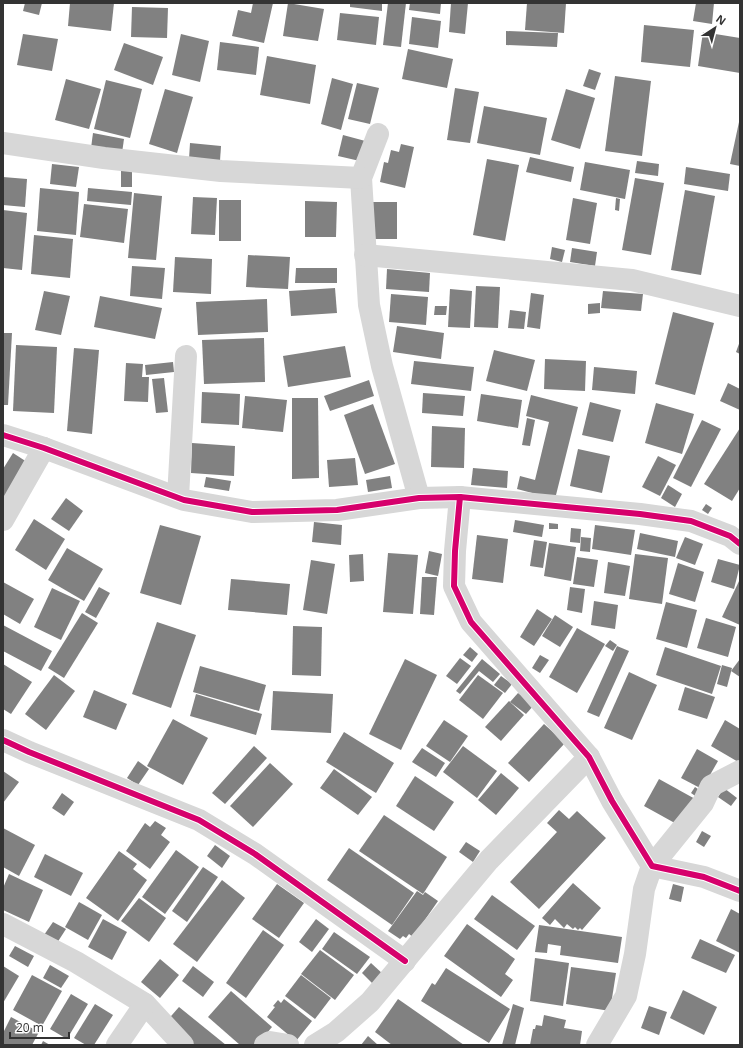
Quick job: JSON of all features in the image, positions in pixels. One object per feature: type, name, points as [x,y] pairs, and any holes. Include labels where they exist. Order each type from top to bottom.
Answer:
[{"type":"street","points":[[378,134],[361,178],[369,305],[382,366],[419,498]]},
{"type":"street","points":[[3,144],[104,158],[222,171],[361,178]]},
{"type":"street","points":[[365,255],[632,280],[740,306]]},
{"type":"street","points":[[178,497],[186,356]]},
{"type":"street","points":[[3,435],[44,448],[184,500],[252,512],[337,510],[419,498],[460,497],[640,514],[691,521],[730,536],[740,544]]},
{"type":"street","points":[[3,520],[44,448]]},
{"type":"street","points":[[460,497],[455,551],[454,586],[471,622],[589,757],[612,801],[652,866],[704,877],[740,891]]},
{"type":"street","points":[[3,740],[36,755],[199,820],[255,854],[405,961]]},
{"type":"street","points":[[315,1045],[336,1032],[370,1002],[490,860],[589,757]]},
{"type":"street","points":[[597,1045],[626,996],[635,954],[644,889],[652,866],[703,803],[711,786],[740,770]]},
{"type":"street","points":[[3,924],[76,962],[145,1004],[183,1045]]},
{"type":"street","points":[[117,1045],[145,1004]]},
{"type":"street","points":[[265,1045],[270,1042],[288,1045]]},
{"type":"building","points":[[25,3],[42,3],[39,15],[23,11]]},
{"type":"building","points":[[70,3],[114,3],[111,31],[68,26]]},
{"type":"building","points":[[253,3],[273,3],[264,43],[232,36],[238,10],[251,13]]},
{"type":"building","points":[[288,3],[324,9],[318,41],[283,36]]},
{"type":"building","points":[[350,3],[382,3],[382,11],[350,7]]},
{"type":"building","points":[[388,3],[406,3],[401,47],[383,45]]},
{"type":"building","points":[[410,3],[441,3],[440,14],[409,10]]},
{"type":"building","points":[[451,3],[468,3],[465,34],[449,32]]},
{"type":"building","points":[[527,3],[566,3],[564,33],[525,30]]},
{"type":"building","points":[[696,3],[714,3],[712,24],[693,21]]},
{"type":"building","points":[[132,7],[168,8],[167,38],[131,37]]},
{"type":"building","points":[[340,13],[379,17],[376,45],[337,40]]},
{"type":"building","points":[[412,17],[441,21],[438,48],[409,44]]},
{"type":"building","points":[[644,25],[694,30],[690,67],[641,62]]},
{"type":"building","points":[[506,31],[558,33],[557,47],[506,45]]},
{"type":"building","points":[[703,32],[740,38],[740,73],[698,66]]},
{"type":"building","points":[[23,34],[58,39],[52,71],[17,65]]},
{"type":"building","points":[[181,34],[209,41],[200,82],[172,75]]},
{"type":"building","points":[[220,42],[259,47],[256,75],[217,70]]},
{"type":"building","points":[[124,43],[163,57],[153,85],[114,70]]},
{"type":"building","points":[[408,49],[453,59],[447,88],[402,79]]},
{"type":"building","points":[[267,56],[316,65],[310,104],[260,95]]},
{"type":"building","points":[[589,69],[601,73],[595,90],[583,86]]},
{"type":"building","points":[[615,76],[651,81],[642,156],[605,151]]},
{"type":"building","points":[[332,78],[353,84],[341,130],[321,124]]},
{"type":"building","points":[[66,79],[101,89],[89,129],[55,120]]},
{"type":"building","points":[[106,80],[142,89],[130,138],[94,129]]},
{"type":"building","points":[[357,83],[379,88],[370,124],[348,119]]},
{"type":"building","points":[[455,88],[479,92],[470,143],[447,140]]},
{"type":"building","points":[[165,89],[193,97],[177,153],[149,144]]},
{"type":"building","points":[[566,89],[595,98],[580,149],[551,140]]},
{"type":"building","points":[[484,106],[547,118],[540,155],[477,143]]},
{"type":"building","points":[[740,122],[740,166],[730,164]]},
{"type":"building","points":[[93,133],[124,139],[122,153],[91,148]]},
{"type":"building","points":[[343,135],[369,142],[364,162],[338,156]]},
{"type":"building","points":[[190,143],[221,146],[220,161],[189,159]]},
{"type":"building","points":[[401,144],[414,147],[405,188],[380,182],[384,162],[388,163],[391,150],[399,152]]},
{"type":"building","points":[[530,157],[574,167],[571,182],[526,172]]},
{"type":"building","points":[[487,159],[519,165],[505,241],[473,235]]},
{"type":"building","points":[[637,161],[659,164],[658,176],[635,173]]},
{"type":"building","points":[[585,162],[630,170],[625,199],[580,190]]},
{"type":"building","points":[[52,164],[79,167],[76,187],[50,184]]},
{"type":"building","points":[[686,167],[730,174],[728,191],[684,184]]},
{"type":"building","points":[[121,171],[132,171],[132,187],[121,187]]},
{"type":"building","points":[[3,177],[27,179],[25,207],[3,205]]},
{"type":"building","points":[[635,178],[664,183],[651,255],[622,250]]},
{"type":"building","points":[[40,188],[79,192],[76,235],[37,231]]},
{"type":"building","points":[[88,188],[132,192],[131,205],[87,201]]},
{"type":"building","points":[[685,190],[715,196],[701,275],[671,270]]},
{"type":"building","points":[[134,193],[162,196],[156,260],[128,258]]},
{"type":"building","points":[[193,197],[217,198],[215,235],[191,234]]},
{"type":"building","points":[[573,198],[597,203],[590,244],[566,240]]},
{"type":"building","points":[[616,198],[620,199],[619,211],[615,210]]},
{"type":"building","points":[[219,200],[241,200],[241,241],[219,241]]},
{"type":"building","points":[[305,201],[337,202],[336,237],[305,237]]},
{"type":"building","points":[[373,202],[397,202],[397,239],[372,239]]},
{"type":"building","points":[[84,204],[128,209],[124,243],[80,237]]},
{"type":"building","points":[[3,210],[27,213],[22,270],[3,268]]},
{"type":"building","points":[[34,235],[73,239],[70,278],[31,274]]},
{"type":"building","points":[[552,247],[565,250],[562,262],[550,259]]},
{"type":"building","points":[[572,248],[597,252],[595,266],[570,262]]},
{"type":"building","points":[[248,255],[290,257],[288,289],[246,287]]},
{"type":"building","points":[[175,257],[212,259],[211,294],[173,292]]},
{"type":"building","points":[[132,266],[165,268],[162,299],[130,296]]},
{"type":"building","points":[[296,268],[337,268],[337,283],[295,283]]},
{"type":"building","points":[[387,269],[430,273],[429,292],[386,289]]},
{"type":"building","points":[[476,286],[500,287],[498,328],[474,327]]},
{"type":"building","points":[[335,288],[337,313],[291,316],[289,291]]},
{"type":"building","points":[[450,289],[472,291],[470,328],[448,327]]},
{"type":"building","points":[[44,291],[70,296],[61,335],[35,330]]},
{"type":"building","points":[[603,291],[643,294],[641,311],[601,308]]},
{"type":"building","points":[[531,293],[544,295],[540,329],[527,327]]},
{"type":"building","points":[[391,294],[428,297],[426,325],[389,322]]},
{"type":"building","points":[[100,296],[162,308],[155,339],[94,327]]},
{"type":"building","points":[[267,299],[268,332],[198,335],[196,302]]},
{"type":"building","points":[[600,303],[600,313],[588,314],[588,304]]},
{"type":"building","points":[[435,306],[447,306],[446,315],[434,315]]},
{"type":"building","points":[[510,310],[526,312],[524,329],[508,328]]},
{"type":"building","points":[[673,312],[714,323],[695,395],[655,384]]},
{"type":"building","points":[[397,326],[444,333],[441,359],[393,352]]},
{"type":"building","points":[[3,333],[12,333],[8,405],[3,405]]},
{"type":"building","points":[[264,338],[265,382],[204,384],[202,340]]},
{"type":"building","points":[[740,341],[740,354],[736,352]]},
{"type":"building","points":[[16,345],[57,347],[54,413],[13,411]]},
{"type":"building","points":[[345,346],[351,377],[288,387],[283,356]]},
{"type":"building","points":[[74,348],[99,350],[92,434],[67,431]]},
{"type":"building","points":[[494,350],[535,360],[527,391],[486,381]]},
{"type":"building","points":[[545,359],[586,361],[585,391],[544,389]]},
{"type":"building","points":[[414,361],[474,367],[471,391],[411,384]]},
{"type":"building","points":[[173,362],[174,372],[146,375],[145,365]]},
{"type":"building","points":[[126,363],[143,364],[142,377],[149,377],[148,402],[124,401]]},
{"type":"building","points":[[594,367],[637,371],[635,394],[592,390]]},
{"type":"building","points":[[164,378],[168,412],[156,413],[152,379]]},
{"type":"building","points":[[369,380],[374,396],[330,411],[324,396]]},
{"type":"building","points":[[728,383],[740,389],[740,410],[720,401]]},
{"type":"building","points":[[202,392],[240,394],[239,425],[201,423]]},
{"type":"building","points":[[423,393],[465,396],[463,416],[422,413]]},
{"type":"building","points":[[481,394],[522,400],[518,428],[477,421]]},
{"type":"building","points":[[531,395],[578,407],[555,499],[517,489],[520,476],[535,480],[549,422],[526,416]]},
{"type":"building","points":[[245,396],[287,400],[283,432],[242,428]]},
{"type":"building","points":[[292,398],[318,398],[319,478],[292,479]]},
{"type":"building","points":[[590,402],[621,410],[613,442],[582,435]]},
{"type":"building","points":[[656,403],[694,414],[682,454],[645,443]]},
{"type":"building","points":[[373,404],[395,464],[365,474],[344,415]]},
{"type":"building","points":[[527,418],[535,420],[530,446],[522,445]]},
{"type":"building","points":[[702,420],[721,429],[691,487],[673,478]]},
{"type":"building","points":[[432,426],[465,428],[464,468],[431,467]]},
{"type":"building","points":[[740,428],[740,488],[732,501],[704,484]]},
{"type":"building","points":[[192,443],[235,446],[234,476],[191,473]]},
{"type":"building","points":[[578,449],[610,456],[602,493],[570,486]]},
{"type":"building","points":[[13,453],[27,462],[3,501],[3,469]]},
{"type":"building","points":[[658,456],[676,465],[660,496],[642,487]]},
{"type":"building","points":[[355,458],[358,485],[329,487],[327,460]]},
{"type":"building","points":[[473,468],[508,471],[507,488],[471,485]]},
{"type":"building","points":[[390,476],[392,488],[368,492],[366,480]]},
{"type":"building","points":[[206,477],[231,481],[229,491],[204,487]]},
{"type":"building","points":[[668,485],[682,494],[675,507],[661,498]]},
{"type":"building","points":[[66,498],[83,511],[69,531],[51,519]]},
{"type":"building","points":[[706,504],[712,508],[708,514],[702,510]]},
{"type":"building","points":[[34,519],[65,539],[46,570],[15,550]]},
{"type":"building","points":[[515,520],[544,525],[542,537],[513,532]]},
{"type":"building","points":[[314,522],[342,525],[341,545],[312,542]]},
{"type":"building","points":[[549,523],[558,524],[558,529],[549,529]]},
{"type":"building","points":[[160,525],[201,536],[181,605],[140,593]]},
{"type":"building","points":[[595,525],[635,530],[631,555],[592,549]]},
{"type":"building","points":[[571,528],[581,529],[580,543],[570,542]]},
{"type":"building","points":[[640,533],[678,541],[675,557],[637,549]]},
{"type":"building","points":[[477,535],[508,539],[503,583],[472,579]]},
{"type":"building","points":[[581,537],[591,538],[590,552],[580,551]]},
{"type":"building","points":[[685,537],[703,544],[695,565],[676,558]]},
{"type":"building","points":[[534,540],[547,542],[543,568],[530,566]]},
{"type":"building","points":[[549,543],[576,547],[571,581],[544,576]]},
{"type":"building","points":[[67,548],[103,569],[84,601],[48,580]]},
{"type":"building","points":[[429,551],[442,554],[438,576],[425,573]]},
{"type":"building","points":[[388,553],[418,555],[413,614],[383,612]]},
{"type":"building","points":[[363,554],[364,581],[350,582],[349,555]]},
{"type":"building","points":[[635,554],[668,558],[662,604],[629,599]]},
{"type":"building","points":[[577,557],[598,560],[594,587],[573,584]]},
{"type":"building","points":[[718,559],[740,565],[734,589],[711,582]]},
{"type":"building","points":[[311,560],[335,564],[327,614],[303,610]]},
{"type":"building","points":[[608,562],[630,566],[625,596],[604,593]]},
{"type":"building","points":[[678,563],[704,572],[695,602],[669,594]]},
{"type":"building","points":[[422,577],[437,577],[434,615],[420,614]]},
{"type":"building","points":[[231,579],[290,584],[287,615],[228,610]]},
{"type":"building","points":[[740,579],[740,625],[722,617]]},
{"type":"building","points":[[3,582],[34,599],[20,624],[3,614]]},
{"type":"building","points":[[99,587],[110,593],[96,618],[85,612]]},
{"type":"building","points":[[570,587],[585,589],[582,613],[567,610]]},
{"type":"building","points":[[52,588],[80,601],[61,640],[34,627]]},
{"type":"building","points":[[594,601],[618,605],[615,629],[591,625]]},
{"type":"building","points":[[666,602],[697,610],[687,648],[656,639]]},
{"type":"building","points":[[537,609],[552,619],[534,646],[520,637]]},
{"type":"building","points":[[82,613],[98,623],[64,678],[48,668]]},
{"type":"building","points":[[555,615],[573,627],[560,647],[542,636]]},
{"type":"building","points":[[706,618],[736,627],[728,657],[697,648]]},
{"type":"building","points":[[157,622],[196,635],[171,708],[132,694]]},
{"type":"building","points":[[3,625],[52,651],[41,671],[3,651]]},
{"type":"building","points":[[293,626],[322,627],[321,676],[292,675]]},
{"type":"building","points":[[577,628],[605,644],[577,693],[549,677]]},
{"type":"building","points":[[610,640],[617,645],[613,651],[605,646]]},
{"type":"building","points":[[617,646],[629,651],[599,717],[587,712]]},
{"type":"building","points":[[470,647],[478,654],[472,662],[463,655]]},
{"type":"building","points":[[665,647],[721,666],[712,694],[656,675]]},
{"type":"building","points":[[540,655],[549,660],[540,673],[532,668]]},
{"type":"building","points":[[460,658],[471,666],[457,684],[446,676]]},
{"type":"building","points":[[405,659],[437,675],[401,750],[369,734]]},
{"type":"building","points":[[482,659],[500,674],[493,682],[479,671],[460,694],[456,691]]},
{"type":"building","points":[[740,659],[740,677],[731,671]]},
{"type":"building","points":[[3,664],[32,682],[11,714],[3,709]]},
{"type":"building","points":[[722,665],[732,668],[727,687],[717,684]]},
{"type":"building","points":[[200,666],[266,685],[259,711],[193,692]]},
{"type":"building","points":[[629,672],[657,685],[632,740],[604,728]]},
{"type":"building","points":[[54,675],[75,691],[46,730],[25,714]]},
{"type":"building","points":[[478,675],[503,693],[483,719],[459,700]]},
{"type":"building","points":[[501,676],[512,684],[505,693],[494,685]]},
{"type":"building","points":[[685,687],[715,697],[707,719],[678,710]]},
{"type":"building","points":[[94,690],[127,704],[116,730],[83,717]]},
{"type":"building","points":[[273,691],[333,694],[331,733],[271,730]]},
{"type":"building","points":[[518,693],[534,705],[526,714],[510,702]]},
{"type":"building","points":[[196,694],[262,714],[256,735],[190,716]]},
{"type":"building","points":[[509,701],[524,715],[501,741],[485,727]]},
{"type":"building","points":[[173,719],[208,738],[183,785],[147,766]]},
{"type":"building","points":[[444,720],[468,736],[450,762],[426,746]]},
{"type":"building","points":[[725,720],[740,729],[740,763],[711,746]]},
{"type":"building","points":[[544,724],[565,743],[529,782],[508,763]]},
{"type":"building","points":[[344,732],[394,763],[376,793],[326,762]]},
{"type":"building","points":[[254,746],[267,758],[225,804],[212,793]]},
{"type":"building","points":[[463,746],[497,771],[477,798],[443,772]]},
{"type":"building","points":[[422,748],[445,763],[436,777],[412,762]]},
{"type":"building","points":[[697,749],[718,761],[702,789],[681,778]]},
{"type":"building","points":[[138,761],[149,769],[138,785],[127,778]]},
{"type":"building","points":[[270,763],[293,784],[253,827],[230,806]]},
{"type":"building","points":[[334,769],[372,797],[358,815],[320,788]]},
{"type":"building","points":[[3,771],[19,782],[3,803]]},
{"type":"building","points":[[501,773],[519,788],[496,815],[478,800]]},
{"type":"building","points":[[415,776],[454,802],[434,831],[396,806]]},
{"type":"building","points":[[659,779],[697,800],[682,827],[644,806]]},
{"type":"building","points":[[695,787],[705,794],[701,800],[691,793]]},
{"type":"building","points":[[724,788],[737,798],[731,806],[718,797]]},
{"type":"building","points":[[62,793],[74,802],[64,816],[52,808]]},
{"type":"building","points":[[559,810],[569,819],[577,811],[606,838],[539,909],[510,882],[557,832],[547,823]]},
{"type":"building","points":[[384,815],[447,857],[423,894],[359,851]]},
{"type":"building","points":[[155,821],[166,828],[161,835],[170,842],[150,869],[126,851],[145,823],[150,827]]},
{"type":"building","points":[[3,828],[35,845],[19,876],[3,867]]},
{"type":"building","points":[[702,831],[711,836],[704,847],[696,842]]},
{"type":"building","points":[[466,842],[480,851],[473,862],[459,852]]},
{"type":"building","points":[[215,845],[230,856],[222,868],[207,856]]},
{"type":"building","points":[[349,848],[414,893],[392,925],[327,880]]},
{"type":"building","points":[[176,850],[199,867],[165,914],[142,897]]},
{"type":"building","points":[[119,851],[137,864],[133,869],[147,880],[118,921],[86,898]]},
{"type":"building","points":[[45,854],[83,873],[71,896],[34,877]]},
{"type":"building","points":[[203,867],[218,877],[187,922],[172,911]]},
{"type":"building","points":[[9,874],[43,890],[29,922],[3,910],[3,888]]},
{"type":"building","points":[[222,880],[245,898],[197,962],[173,944]]},
{"type":"building","points":[[573,883],[601,908],[582,930],[580,928],[578,930],[575,927],[573,929],[567,924],[564,928],[555,919],[550,925],[542,918]]},
{"type":"building","points":[[277,884],[304,903],[279,938],[252,919]]},
{"type":"building","points":[[673,884],[684,887],[681,902],[669,899]]},
{"type":"building","points":[[417,891],[423,895],[425,892],[438,901],[413,937],[409,934],[406,938],[403,936],[400,939],[388,931]]},
{"type":"building","points":[[492,895],[535,926],[517,950],[474,919]]},
{"type":"building","points":[[139,898],[166,918],[149,942],[121,921]]},
{"type":"building","points":[[79,902],[102,915],[88,940],[65,927]]},
{"type":"building","points":[[731,909],[740,914],[740,953],[716,941]]},
{"type":"building","points":[[103,919],[127,932],[112,960],[88,947]]},
{"type":"building","points":[[316,919],[329,929],[312,952],[299,942]]},
{"type":"building","points":[[53,922],[66,929],[57,943],[44,935]]},
{"type":"building","points":[[467,924],[515,959],[505,974],[513,980],[501,997],[444,956]]},
{"type":"building","points":[[539,925],[622,937],[618,963],[560,955],[561,946],[548,944],[547,953],[535,952]]},
{"type":"building","points":[[263,930],[284,945],[246,998],[226,983]]},
{"type":"building","points":[[334,932],[370,957],[357,974],[322,949]]},
{"type":"building","points":[[700,939],[735,955],[726,973],[691,958]]},
{"type":"building","points":[[15,946],[34,956],[28,967],[9,956]]},
{"type":"building","points":[[320,950],[354,975],[335,1000],[301,974]]},
{"type":"building","points":[[535,958],[569,963],[563,1006],[530,1001]]},
{"type":"building","points":[[160,959],[179,975],[160,998],[141,982]]},
{"type":"building","points":[[371,963],[384,975],[374,985],[362,973]]},
{"type":"building","points":[[50,965],[69,976],[61,988],[43,978]]},
{"type":"building","points":[[3,966],[19,976],[3,1003]]},
{"type":"building","points":[[193,966],[214,982],[203,997],[182,981]]},
{"type":"building","points":[[571,967],[616,973],[610,1011],[566,1004]]},
{"type":"building","points":[[446,968],[510,1009],[489,1043],[421,1001],[432,983],[435,985]]},
{"type":"building","points":[[32,975],[62,991],[42,1026],[13,1010]]},
{"type":"building","points":[[301,975],[331,998],[315,1019],[285,996]]},
{"type":"building","points":[[683,990],[717,1007],[704,1035],[670,1018]]},
{"type":"building","points":[[231,991],[272,1027],[257,1045],[240,1045],[208,1017]]},
{"type":"building","points":[[71,994],[88,1004],[67,1039],[50,1029]]},
{"type":"building","points":[[284,999],[312,1021],[296,1041],[267,1017],[275,1007],[273,1006],[278,1000],[281,1003]]},
{"type":"building","points":[[398,999],[464,1045],[392,1045],[375,1032]]},
{"type":"building","points":[[95,1004],[113,1015],[94,1045],[86,1045],[74,1038]]},
{"type":"building","points":[[513,1004],[524,1008],[515,1045],[502,1045]]},
{"type":"building","points":[[649,1006],[667,1012],[659,1035],[641,1028]]},
{"type":"building","points":[[179,1007],[226,1045],[192,1045],[165,1023]]},
{"type":"building","points":[[544,1015],[566,1020],[564,1028],[582,1031],[580,1045],[530,1045],[533,1029],[535,1029],[536,1025],[542,1026]]},
{"type":"building","points":[[11,1017],[39,1032],[32,1045],[3,1045],[3,1033]]},
{"type":"building","points":[[368,1036],[378,1045],[361,1045]]},
{"type":"building","points":[[43,1041],[50,1045],[41,1045]]},
{"type":"cycle path","points":[[3,435],[44,448],[184,500],[252,512],[337,510],[419,498],[460,497],[640,514],[691,521],[730,536],[740,544]]},
{"type":"cycle path","points":[[460,497],[455,551],[454,586],[471,622],[589,757],[612,801],[652,866],[704,877],[740,891]]},
{"type":"cycle path","points":[[3,740],[29,752],[199,820],[255,854],[405,961]]}]
